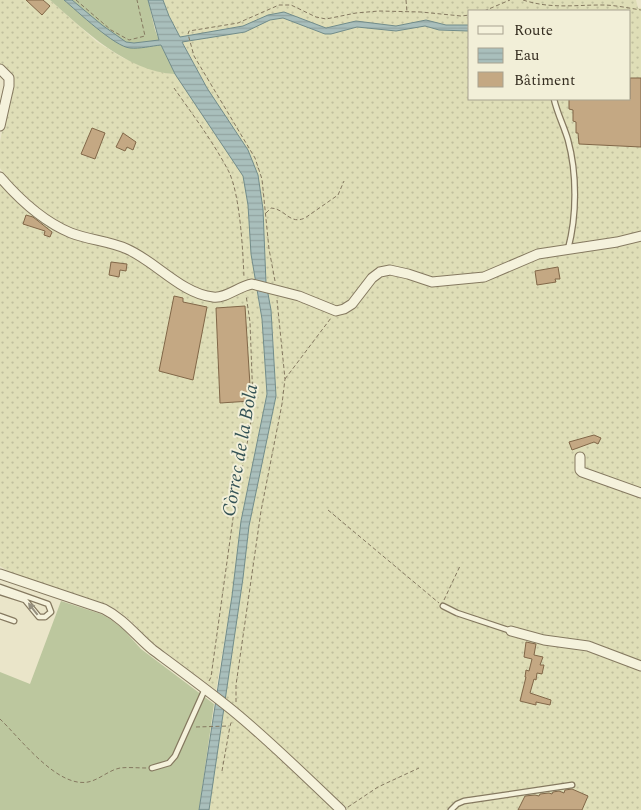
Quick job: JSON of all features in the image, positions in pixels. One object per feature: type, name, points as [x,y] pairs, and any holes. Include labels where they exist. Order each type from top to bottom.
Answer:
[{"type":"street","points":[[0,69],[9,78],[0,126]]},
{"type":"street","points":[[0,176],[8,187],[46,220],[72,233],[127,249],[203,296],[215,298],[248,285],[299,296],[336,311],[352,304],[372,278],[380,272],[390,270],[432,282],[484,277],[538,254],[617,242],[641,236]]},
{"type":"street","points":[[580,456],[580,470],[582,472],[641,494]]},
{"type":"street","points":[[0,574],[114,614],[146,644],[234,711],[342,810]]},
{"type":"street","points":[[511,631],[544,640],[588,646],[641,666]]},
{"type":"lane","points":[[554,100],[573,161],[574,180],[568,250]]},
{"type":"lane","points":[[0,587],[48,604],[50,612],[45,618],[39,617],[25,600],[0,592]]},
{"type":"lane","points":[[443,606],[457,613],[511,631]]},
{"type":"lane","points":[[0,616],[14,621]]},
{"type":"lane","points":[[152,768],[169,763],[175,756],[206,690]]},
{"type":"lane","points":[[451,810],[457,804],[464,801],[572,785]]},
{"type":"path","points":[[76,0],[111,30],[129,40],[145,36],[137,0]]},
{"type":"path","points":[[406,0],[407,12]]},
{"type":"path","points":[[486,10],[510,0]]},
{"type":"path","points":[[523,0],[536,5],[604,5],[641,10]]},
{"type":"path","points":[[222,771],[234,711],[261,510],[282,404],[285,379],[273,290],[262,180],[255,158],[194,56],[188,34],[189,31],[238,23],[279,5],[291,5],[316,17],[326,19],[356,13],[407,12],[468,15]]},
{"type":"path","points":[[174,88],[230,173],[237,207],[248,285],[250,322],[254,402],[235,504],[211,677],[206,690]]},
{"type":"path","points":[[266,214],[271,208],[278,208],[293,220],[305,218],[338,195],[344,181]]},
{"type":"path","points":[[285,379],[336,311]]},
{"type":"path","points":[[328,510],[443,606],[445,596],[460,566]]},
{"type":"path","points":[[0,719],[51,769],[68,780],[86,783],[119,768],[152,768]]},
{"type":"path","points":[[189,728],[230,726]]},
{"type":"path","points":[[342,810],[378,787],[412,773],[418,768]]},
{"type":"green space","points":[[0,0],[50,0],[97,42],[123,58],[165,73],[175,74],[243,176],[248,205],[251,254],[256,281],[246,281],[225,293],[215,295],[192,287],[128,245],[73,229],[49,217],[10,182],[0,168],[0,142],[12,74],[0,66]]},
{"type":"green space","points":[[50,0],[64,0],[101,31],[127,47],[161,45],[175,74],[140,66],[123,58],[107,48]]},
{"type":"green space","points":[[72,0],[148,0],[159,40],[135,44],[128,43],[107,30]]},
{"type":"green space","points":[[163,0],[636,0],[638,8],[641,8],[641,233],[616,239],[537,251],[483,274],[433,279],[390,268],[350,302],[336,308],[266,283],[263,209],[258,175],[207,88],[169,16]]},
{"type":"green space","points":[[0,182],[44,223],[126,252],[189,293],[202,299],[253,287],[257,289],[262,319],[267,394],[241,521],[232,596],[216,690],[149,640],[131,621],[117,610],[106,604],[12,574],[0,566]]},
{"type":"green space","points":[[641,239],[641,810],[348,810],[298,762],[225,698],[249,526],[276,396],[273,331],[267,292],[298,299],[336,314],[381,275],[390,273],[432,285],[484,279],[538,257]]},
{"type":"green space","points":[[61,601],[101,614],[110,619],[123,629],[141,649],[214,704],[199,810],[0,810],[0,672],[30,684]]},
{"type":"green space","points":[[223,707],[260,739],[336,810],[209,810]]},
{"type":"water","points":[[64,0],[72,0],[126,42],[134,43],[159,40],[148,0],[163,0],[180,37],[243,26],[268,15],[284,12],[326,28],[356,21],[396,26],[426,20],[446,25],[468,25],[468,31],[439,30],[425,26],[396,31],[357,27],[325,34],[283,18],[270,20],[245,32],[182,42],[207,88],[248,150],[258,175],[263,209],[266,283],[271,310],[276,396],[249,526],[209,810],[199,810],[232,596],[241,521],[267,394],[262,319],[251,254],[248,205],[243,176],[175,74],[161,45],[130,48],[115,42]]},
{"type":"building","points":[[26,0],[43,0],[50,6],[42,15]]},
{"type":"building","points":[[631,78],[641,78],[641,147],[579,144],[576,122],[573,121],[573,110],[569,109],[569,100],[631,100]]},
{"type":"building","points":[[92,128],[105,133],[95,159],[81,154]]},
{"type":"building","points":[[123,133],[136,142],[133,150],[127,147],[125,151],[116,147]]},
{"type":"building","points":[[26,215],[33,217],[52,232],[50,237],[44,235],[45,231],[23,224]]},
{"type":"building","points":[[111,262],[127,264],[126,271],[120,270],[119,277],[109,275]]},
{"type":"building","points":[[558,267],[560,279],[555,279],[556,282],[537,285],[535,271]]},
{"type":"building","points":[[174,296],[183,298],[183,302],[207,307],[193,380],[159,371]]},
{"type":"building","points":[[245,306],[251,401],[220,403],[216,308]]},
{"type":"building","points":[[594,435],[601,438],[598,444],[594,442],[572,450],[569,442]]},
{"type":"building","points":[[526,642],[536,644],[534,655],[543,657],[540,665],[544,665],[542,674],[537,673],[536,680],[534,679],[530,693],[551,700],[550,705],[536,702],[536,705],[520,701],[526,670],[529,671],[532,659],[524,657]]},
{"type":"building","points":[[572,789],[588,796],[582,810],[518,810],[525,796],[539,796],[540,794],[552,794],[559,791],[564,793],[565,790]]},
{"type":"water label","name":"Còrrec de la Bola","points":[[239,450]]}]
